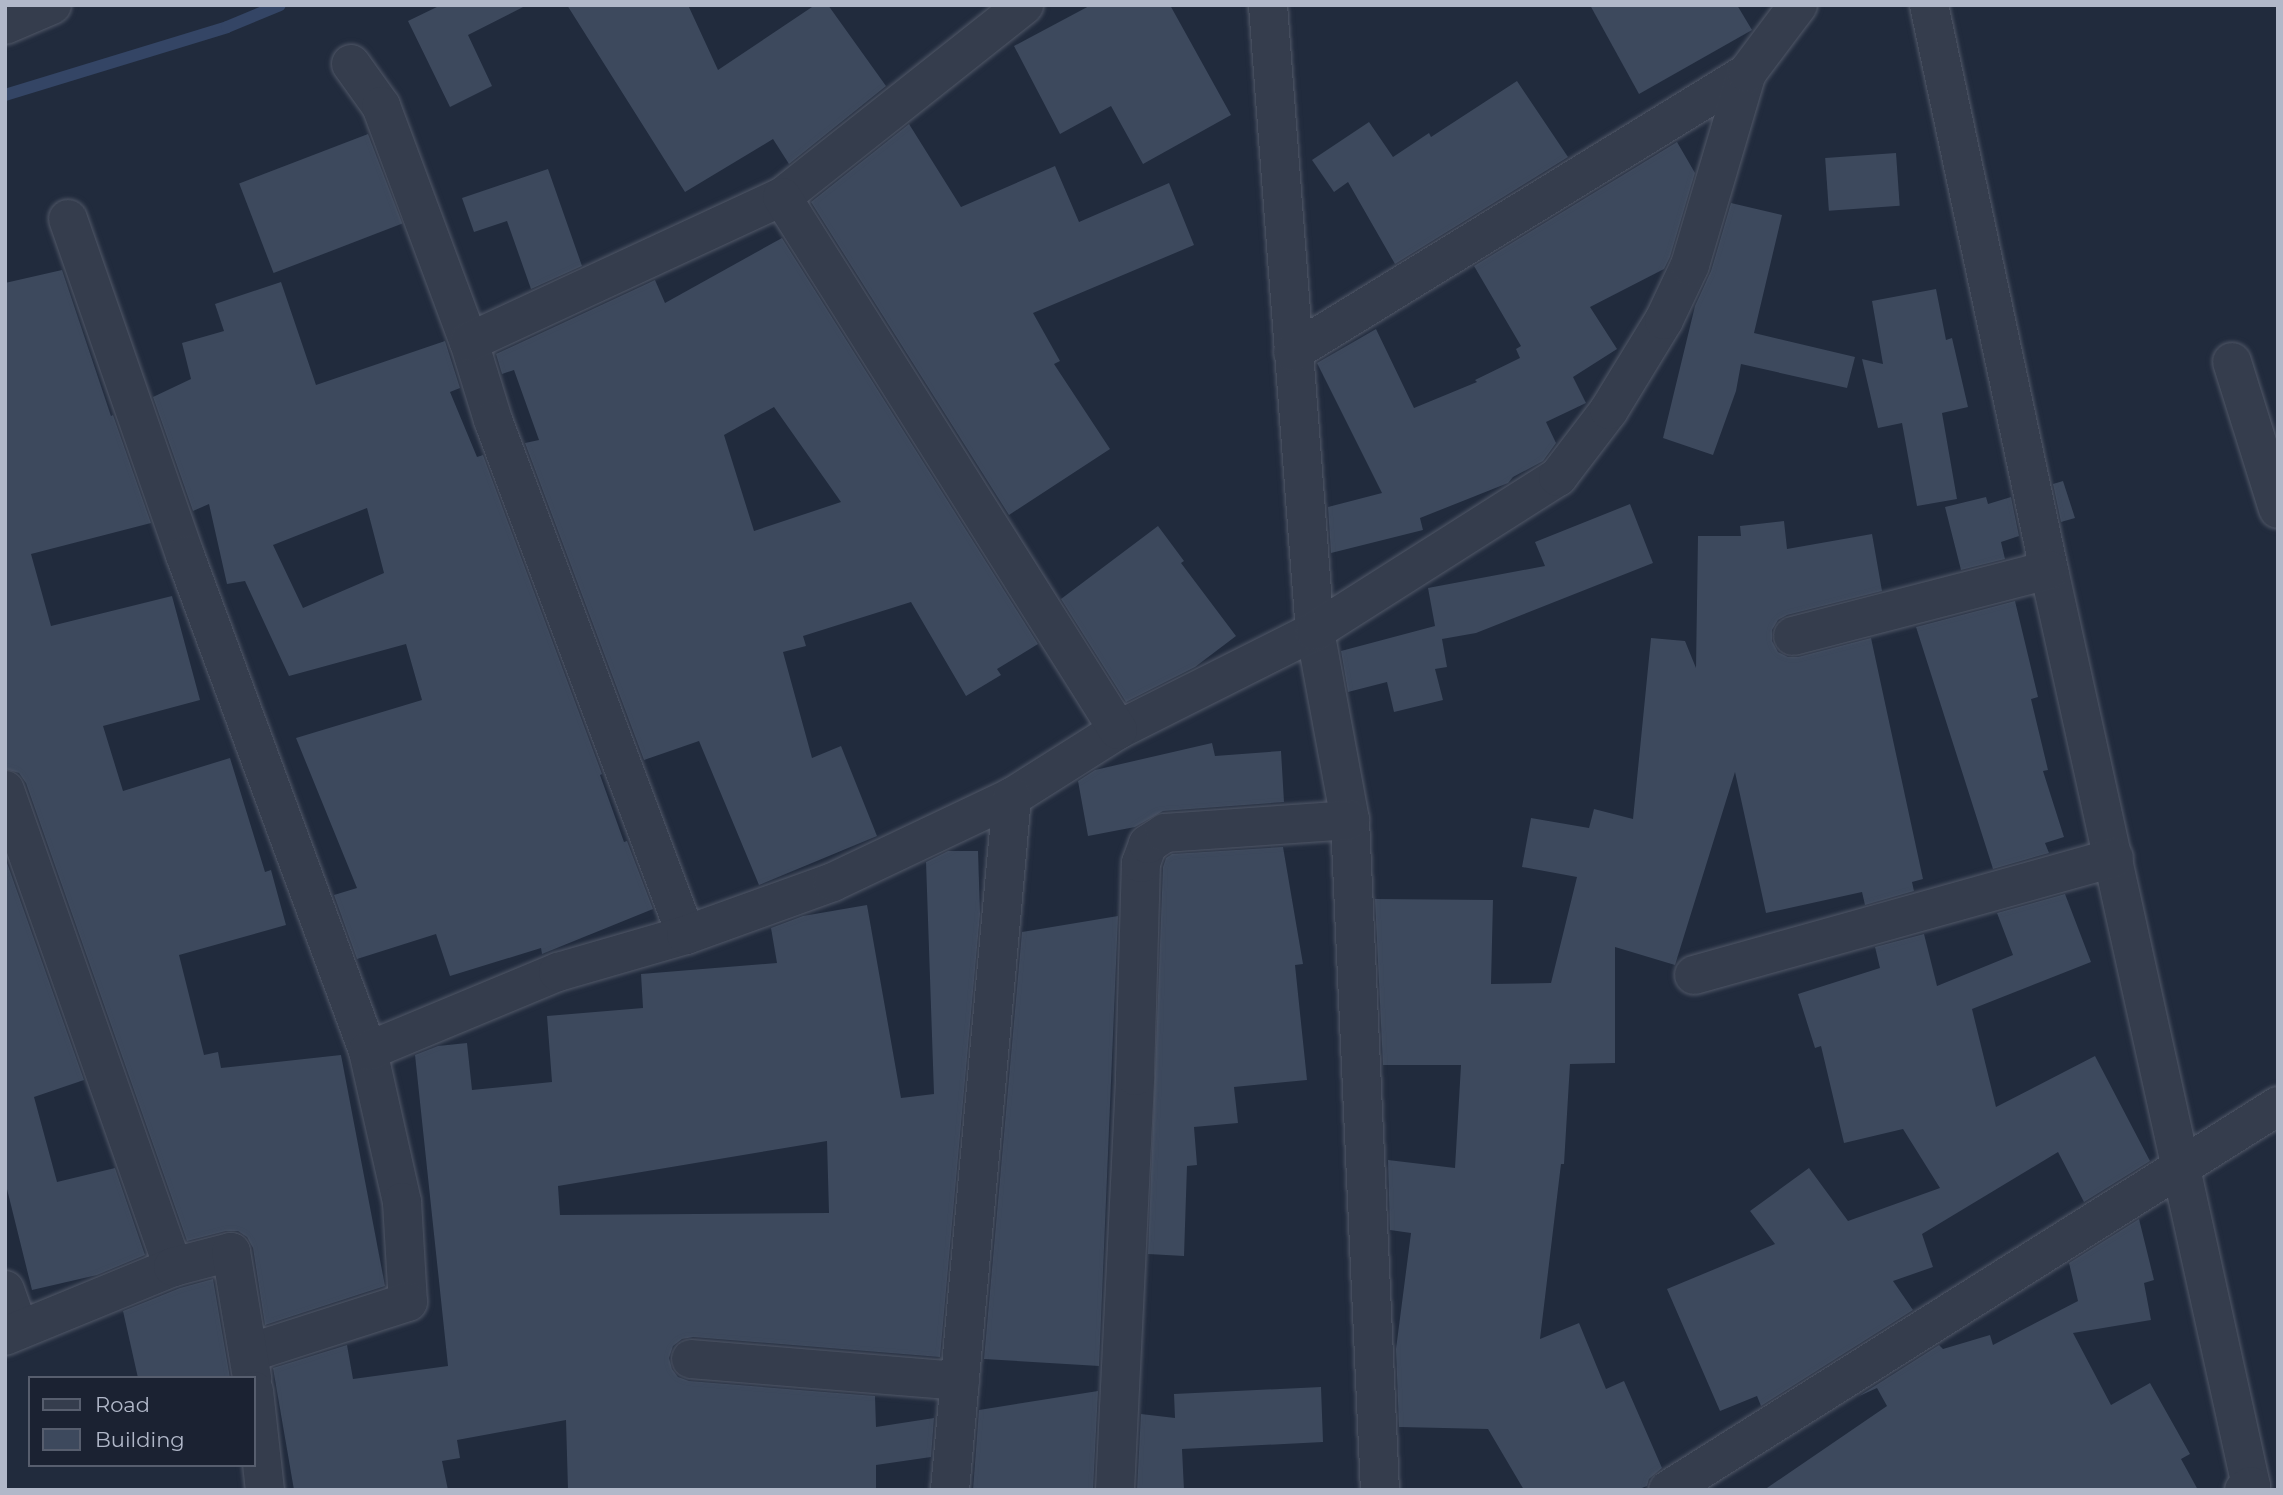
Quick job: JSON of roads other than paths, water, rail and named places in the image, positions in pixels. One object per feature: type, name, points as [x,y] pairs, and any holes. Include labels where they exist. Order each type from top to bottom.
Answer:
[{"type":"street","points":[[5,25],[52,5]]},
{"type":"street","points":[[469,342],[782,197],[1024,5]]},
{"type":"street","points":[[1268,5],[1315,631],[1350,820],[1380,1490]]},
{"type":"street","points":[[368,1051],[558,972],[686,935],[833,882],[1012,797],[1118,730],[1315,631],[1558,477],[1609,410],[1664,320],[1690,265],[1747,73],[1798,5]]},
{"type":"street","points":[[1929,5],[2049,570],[2181,1164],[2256,1485]]},
{"type":"street","points":[[351,64],[381,106],[469,342],[493,420],[686,935]]},
{"type":"street","points":[[1293,352],[1747,73]]},
{"type":"street","points":[[782,197],[1118,730]]},
{"type":"street","points":[[5,1290],[12,1332],[173,1267],[231,1252],[251,1365],[408,1302],[402,1202],[368,1051],[185,555],[68,219]]},
{"type":"street","points":[[2232,362],[2278,509]]},
{"type":"street","points":[[1793,636],[2049,570]]},
{"type":"street","points":[[5,790],[173,1267]]},
{"type":"street","points":[[950,1490],[1012,797]]},
{"type":"street","points":[[1115,1490],[1135,1089],[1141,863],[1147,844],[1165,833],[1350,820]]},
{"type":"street","points":[[1694,975],[2114,858]]},
{"type":"street","points":[[1668,1490],[2181,1164],[2278,1106]]},
{"type":"street","points":[[691,1359],[960,1381]]},
{"type":"street","points":[[256,1409],[265,1490]]},
{"type":"waterway","points":[[5,95],[227,27],[280,5]]}]
